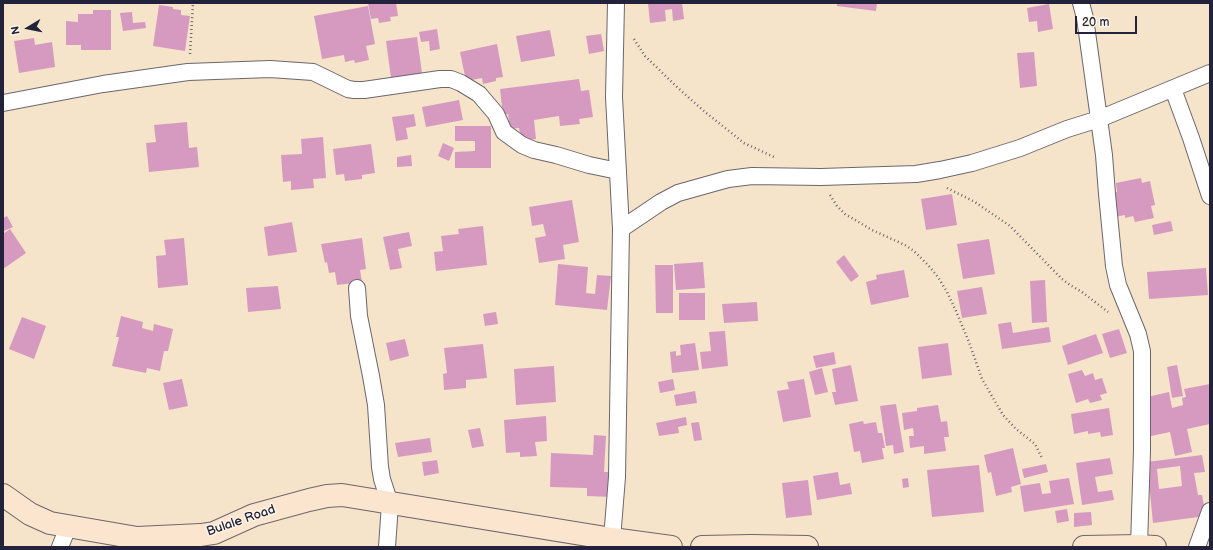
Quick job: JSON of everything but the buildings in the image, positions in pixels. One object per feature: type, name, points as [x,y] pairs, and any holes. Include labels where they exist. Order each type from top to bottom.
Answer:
[{"type":"street","points":[[612,539],[617,477],[621,229],[614,98],[616,3]]},
{"type":"street","points":[[1081,3],[1086,18],[1104,154],[1116,279],[1138,334],[1142,351],[1142,451],[1147,547],[1084,547]]},
{"type":"street","points":[[3,103],[103,84],[188,72],[270,69],[313,72],[342,87],[354,90],[364,90],[440,79],[451,79],[479,94],[496,114],[504,132],[522,145],[534,150],[589,165],[618,171]]},
{"type":"street","points":[[621,229],[661,202],[678,193],[728,179],[752,176],[821,177],[916,174],[972,163],[1020,148],[1067,129],[1099,119],[1210,73]]},
{"type":"street","points":[[1172,89],[1191,138],[1210,196]]},
{"type":"street","points":[[357,288],[359,316],[372,376],[376,405],[380,466],[382,479],[390,504],[387,547]]},
{"type":"street","name":"Bulale Road","points":[[3,495],[30,514],[50,523],[137,538],[214,533],[254,515],[327,496],[342,495],[390,504],[671,547]]},
{"type":"street","points":[[1197,547],[1210,511]]},
{"type":"street","points":[[60,547],[68,527]]},
{"type":"street","points":[[702,547],[807,547]]},
{"type":"path","points":[[188,72],[193,3]]},
{"type":"path","points":[[615,21],[632,36],[645,56],[678,88],[706,112],[744,143],[779,159]]},
{"type":"path","points":[[916,174],[975,202],[1010,226],[1062,279],[1112,315]]},
{"type":"path","points":[[821,177],[837,206],[845,214],[872,230],[905,245],[914,251],[938,277],[956,311],[985,384],[1003,415],[1016,429],[1035,444],[1042,458]]}]
